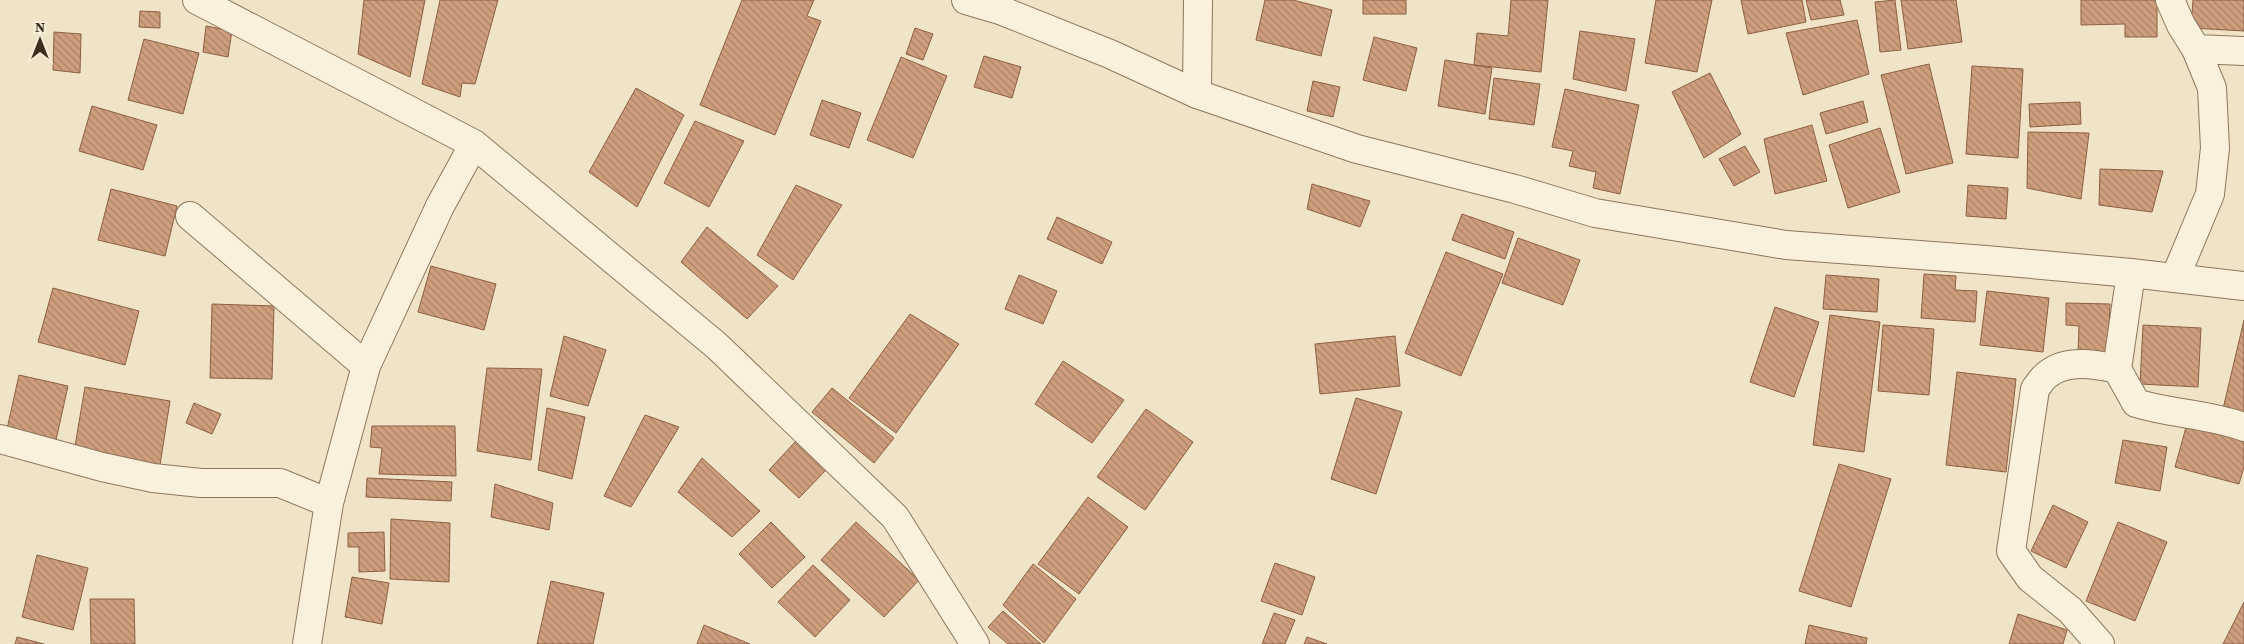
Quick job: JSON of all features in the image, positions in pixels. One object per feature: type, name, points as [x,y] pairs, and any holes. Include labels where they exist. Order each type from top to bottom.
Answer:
[{"type":"street","points":[[197,0],[474,144],[718,346],[895,518],[975,644]]},
{"type":"street","points":[[966,0],[1000,10],[1101,51],[1197,94],[1357,149],[1515,189],[1595,213],[1786,245],[2131,273],[2244,286]]},
{"type":"street","points":[[1197,94],[1198,0]]},
{"type":"street","points":[[2170,0],[2181,25],[2196,50],[2212,88],[2215,148],[2210,194],[2175,278]]},
{"type":"street","points":[[2196,50],[2244,51]]},
{"type":"street","points":[[307,644],[330,503],[366,366],[440,206],[474,144]]},
{"type":"street","points":[[190,216],[366,366]]},
{"type":"street","points":[[2131,273],[2117,369],[2136,403],[2164,411],[2198,415],[2244,427]]},
{"type":"street","points":[[2100,644],[2070,610],[2030,578],[2011,551],[2035,389],[2047,374],[2066,365],[2103,366],[2117,369]]},
{"type":"street","points":[[0,439],[102,467],[153,478],[200,483],[280,483],[330,503]]},
{"type":"building","points":[[364,0],[425,0],[410,77],[358,54]]},
{"type":"building","points":[[440,0],[498,0],[475,84],[462,83],[460,97],[422,84]]},
{"type":"building","points":[[742,0],[814,0],[807,16],[821,21],[775,135],[700,105]]},
{"type":"building","points":[[1265,0],[1293,0],[1332,10],[1321,56],[1256,40]]},
{"type":"building","points":[[1363,0],[1406,0],[1406,14],[1363,14]]},
{"type":"building","points":[[1511,0],[1548,0],[1541,72],[1474,65],[1477,33],[1508,36]]},
{"type":"building","points":[[1656,0],[1712,0],[1697,72],[1645,63]]},
{"type":"building","points":[[1741,0],[1802,0],[1806,22],[1748,34]]},
{"type":"building","points":[[1806,0],[1840,0],[1844,15],[1811,20]]},
{"type":"building","points":[[1895,0],[1901,50],[1880,52],[1875,2]]},
{"type":"building","points":[[1901,0],[1956,0],[1962,42],[1908,49]]},
{"type":"building","points":[[2081,0],[2157,0],[2157,37],[2125,37],[2125,24],[2081,25]]},
{"type":"building","points":[[2193,0],[2244,0],[2244,31],[2191,28]]},
{"type":"building","points":[[140,11],[160,12],[160,28],[139,27]]},
{"type":"building","points":[[1857,20],[1869,74],[1803,95],[1786,33]]},
{"type":"building","points":[[206,26],[232,31],[228,57],[203,52]]},
{"type":"building","points":[[915,28],[933,34],[923,60],[906,54]]},
{"type":"building","points":[[1580,31],[1635,39],[1626,91],[1573,79]]},
{"type":"building","points":[[54,32],[81,34],[80,73],[53,70]]},
{"type":"building","points":[[1374,37],[1417,48],[1406,91],[1363,80]]},
{"type":"building","points":[[144,39],[199,53],[183,114],[128,100]]},
{"type":"building","points":[[984,56],[1021,67],[1012,98],[974,87]]},
{"type":"building","points":[[901,57],[947,76],[913,158],[867,140]]},
{"type":"building","points":[[1445,60],[1492,68],[1485,114],[1438,106]]},
{"type":"building","points":[[1929,64],[1953,163],[1906,174],[1881,75]]},
{"type":"building","points":[[1972,66],[2023,69],[2018,158],[1966,154]]},
{"type":"building","points":[[1710,73],[1741,134],[1704,158],[1672,92]]},
{"type":"building","points":[[1494,78],[1540,84],[1534,125],[1489,119]]},
{"type":"building","points":[[1313,81],[1340,87],[1333,117],[1307,111]]},
{"type":"building","points":[[636,88],[684,115],[637,207],[589,172]]},
{"type":"building","points":[[1565,89],[1639,105],[1620,194],[1593,188],[1596,172],[1569,166],[1573,151],[1552,147]]},
{"type":"building","points":[[822,100],[861,113],[849,148],[810,135]]},
{"type":"building","points":[[1863,101],[1868,122],[1826,134],[1820,113]]},
{"type":"building","points":[[2080,102],[2081,124],[2030,127],[2029,104]]},
{"type":"building","points":[[92,106],[157,125],[143,170],[79,151]]},
{"type":"building","points":[[695,121],[744,141],[709,207],[664,183]]},
{"type":"building","points":[[1812,125],[1827,181],[1775,194],[1764,139]]},
{"type":"building","points":[[1880,128],[1900,192],[1848,208],[1829,145]]},
{"type":"building","points":[[2028,132],[2089,133],[2081,199],[2027,188]]},
{"type":"building","points":[[1745,146],[1760,172],[1734,186],[1719,159]]},
{"type":"building","points":[[2100,169],[2163,171],[2152,212],[2099,205]]},
{"type":"building","points":[[1312,184],[1370,201],[1360,227],[1307,209]]},
{"type":"building","points":[[796,185],[842,205],[793,280],[757,255]]},
{"type":"building","points":[[1968,185],[2008,188],[2006,219],[1966,216]]},
{"type":"building","points":[[111,189],[177,206],[165,256],[98,240]]},
{"type":"building","points":[[1462,214],[1514,232],[1505,259],[1452,240]]},
{"type":"building","points":[[1057,217],[1112,242],[1102,264],[1047,239]]},
{"type":"building","points":[[707,227],[778,286],[747,319],[681,262]]},
{"type":"building","points":[[1518,238],[1580,260],[1563,305],[1502,283]]},
{"type":"building","points":[[1446,252],[1503,274],[1461,376],[1405,353]]},
{"type":"building","points":[[431,266],[496,284],[484,330],[418,312]]},
{"type":"building","points":[[1924,274],[1956,276],[1955,290],[1977,291],[1975,322],[1921,318]]},
{"type":"building","points":[[1019,275],[1057,291],[1043,324],[1005,309]]},
{"type":"building","points":[[1826,275],[1879,279],[1877,312],[1823,309]]},
{"type":"building","points":[[53,288],[139,311],[125,365],[38,342]]},
{"type":"building","points":[[1987,291],[2049,298],[2043,352],[1980,345]]},
{"type":"building","points":[[2066,303],[2110,304],[2108,355],[2078,354],[2079,326],[2066,325]]},
{"type":"building","points":[[212,304],[274,306],[272,379],[210,378]]},
{"type":"building","points":[[1775,307],[1819,322],[1794,397],[1750,382]]},
{"type":"building","points":[[910,314],[959,344],[896,433],[849,398]]},
{"type":"building","points":[[1830,315],[1880,322],[1864,452],[1813,445]]},
{"type":"building","points":[[2244,320],[2244,418],[2222,413]]},
{"type":"building","points":[[1883,325],[1934,329],[1929,395],[1878,391]]},
{"type":"building","points":[[2143,325],[2201,328],[2198,387],[2140,384]]},
{"type":"building","points":[[564,336],[606,350],[588,406],[550,396]]},
{"type":"building","points":[[1395,336],[1400,386],[1320,394],[1315,344]]},
{"type":"building","points":[[1063,361],[1124,400],[1092,443],[1035,404]]},
{"type":"building","points":[[487,368],[542,369],[531,460],[477,451]]},
{"type":"building","points":[[1957,372],[2016,379],[2006,472],[1946,465]]},
{"type":"building","points":[[19,375],[68,386],[56,440],[7,429]]},
{"type":"building","points":[[85,387],[170,401],[160,465],[74,452]]},
{"type":"building","points":[[832,388],[894,438],[874,463],[812,412]]},
{"type":"building","points":[[1356,398],[1402,412],[1376,494],[1331,479]]},
{"type":"building","points":[[194,403],[221,414],[212,434],[186,423]]},
{"type":"building","points":[[547,408],[585,417],[572,479],[538,470]]},
{"type":"building","points":[[1146,409],[1193,442],[1145,510],[1097,477]]},
{"type":"building","points":[[645,415],[679,427],[631,507],[604,496]]},
{"type":"building","points":[[2188,420],[2244,435],[2244,467],[2239,484],[2175,467]]},
{"type":"building","points":[[372,426],[455,426],[456,476],[379,474],[382,448],[370,447]]},
{"type":"building","points":[[2123,440],[2167,447],[2160,491],[2115,483]]},
{"type":"building","points":[[796,441],[826,470],[799,498],[769,470]]},
{"type":"building","points":[[702,458],[760,511],[732,537],[678,492]]},
{"type":"building","points":[[1839,464],[1891,479],[1851,607],[1799,591]]},
{"type":"building","points":[[367,478],[452,482],[451,501],[366,497]]},
{"type":"building","points":[[495,484],[553,503],[549,530],[491,517]]},
{"type":"building","points":[[1088,497],[1128,527],[1079,594],[1038,564]]},
{"type":"building","points":[[2053,505],[2088,522],[2066,568],[2031,551]]},
{"type":"building","points":[[391,519],[450,523],[449,582],[390,579]]},
{"type":"building","points":[[771,522],[805,557],[772,588],[739,554]]},
{"type":"building","points":[[856,522],[919,580],[884,617],[821,560]]},
{"type":"building","points":[[2118,522],[2167,542],[2135,621],[2086,601]]},
{"type":"building","points":[[384,532],[385,571],[359,572],[359,547],[348,547],[348,533]]},
{"type":"building","points":[[37,555],[88,568],[73,630],[22,617]]},
{"type":"building","points":[[1275,563],[1315,577],[1302,615],[1261,601]]},
{"type":"building","points":[[1033,564],[1076,599],[1044,643],[1003,605]]},
{"type":"building","points":[[813,565],[850,600],[815,637],[778,602]]},
{"type":"building","points":[[352,577],[389,583],[382,624],[345,617]]},
{"type":"building","points":[[551,581],[604,593],[593,644],[537,644]]},
{"type":"building","points":[[90,599],[134,599],[135,644],[91,644]]},
{"type":"building","points":[[2244,602],[2244,644],[2223,644]]},
{"type":"building","points":[[1003,611],[1041,644],[1008,644],[988,627]]},
{"type":"building","points":[[1274,613],[1295,620],[1285,644],[1262,644]]},
{"type":"building","points":[[2018,614],[2067,630],[2063,644],[2009,644]]},
{"type":"building","points":[[704,625],[750,644],[697,644]]},
{"type":"building","points":[[1809,625],[1867,638],[1866,644],[1805,644]]},
{"type":"building","points":[[17,637],[44,644],[15,644]]},
{"type":"building","points":[[1307,637],[1327,644],[1304,644]]}]
